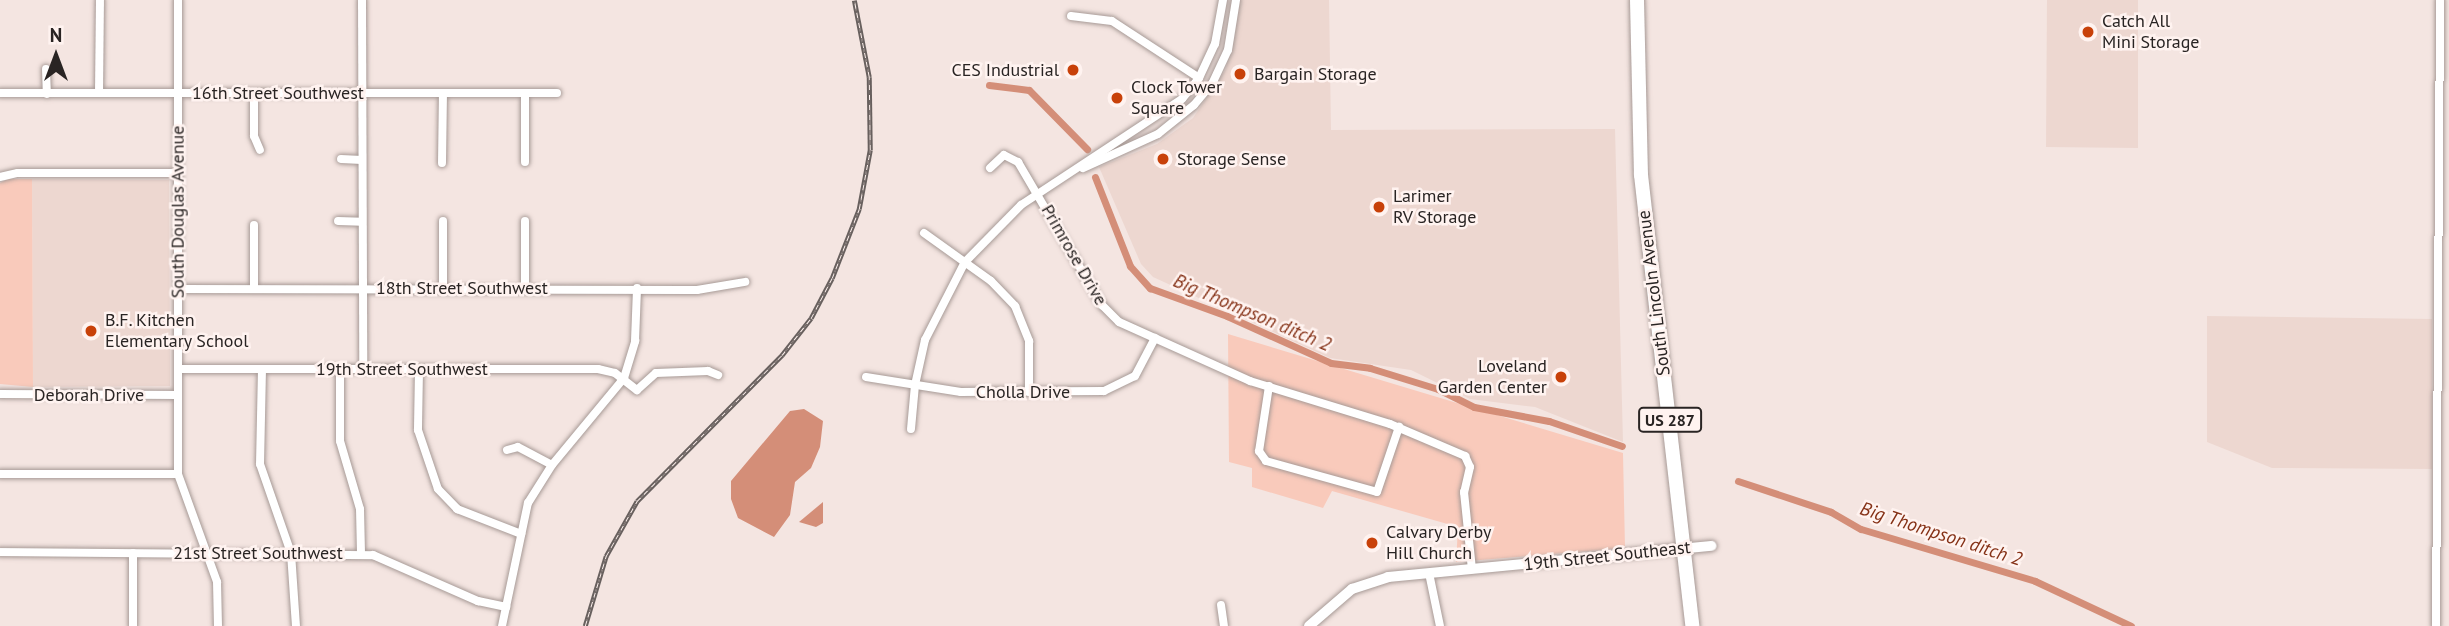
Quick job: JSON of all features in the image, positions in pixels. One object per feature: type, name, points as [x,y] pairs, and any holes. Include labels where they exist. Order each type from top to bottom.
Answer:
[{"type":"highway","name":"South Lincoln Avenue","points":[[1637,0],[1641,175],[1686,548],[1692,626]]},
{"type":"street","points":[[99,93],[100,0]]},
{"type":"street","name":"South Douglas Avenue","points":[[178,0],[178,474],[219,591],[218,626]]},
{"type":"street","points":[[362,0],[363,369]]},
{"type":"street","points":[[911,429],[915,385],[933,320],[965,262],[1002,221],[1037,193],[1165,114],[1199,78],[1219,34],[1223,0]]},
{"type":"street","points":[[1077,170],[1149,139],[1194,105],[1213,82],[1227,50],[1236,0]]},
{"type":"street","points":[[2436,626],[2440,0]]},
{"type":"street","points":[[1071,16],[1112,21],[1199,78]]},
{"type":"street","points":[[47,69],[47,94]]},
{"type":"street","name":"16th Street Southwest","points":[[0,93],[557,93]]},
{"type":"street","points":[[254,93],[254,136],[260,150]]},
{"type":"street","points":[[442,163],[443,93]]},
{"type":"street","points":[[525,93],[525,162]]},
{"type":"street","name":"Primrose Drive","points":[[989,168],[1009,155],[1037,193],[1102,305],[1119,321],[1226,370],[1399,427],[1468,459],[1464,492],[1472,569]]},
{"type":"street","points":[[341,159],[362,160]]},
{"type":"street","points":[[0,177],[18,173],[177,173]]},
{"type":"street","points":[[525,220],[525,289]]},
{"type":"street","points":[[338,221],[362,222]]},
{"type":"street","points":[[443,221],[443,288]]},
{"type":"street","points":[[254,225],[254,288]]},
{"type":"street","points":[[924,233],[997,286],[1018,312],[1028,341],[1029,392]]},
{"type":"street","name":"18th Street Southwest","points":[[178,289],[697,290],[745,282]]},
{"type":"street","points":[[502,626],[528,503],[552,465],[624,379],[635,341],[637,288]]},
{"type":"street","name":"Cholla Drive","points":[[866,377],[961,392],[1029,392],[1120,387],[1139,372],[1154,338]]},
{"type":"street","name":"19th Street Southwest","points":[[178,369],[598,369],[624,379],[637,390],[656,373],[708,370],[718,375]]},
{"type":"street","points":[[261,369],[260,464],[291,553],[296,626]]},
{"type":"street","points":[[340,369],[340,441],[360,509],[361,554]]},
{"type":"street","points":[[419,370],[420,438],[438,489],[457,509],[521,534]]},
{"type":"street","points":[[1269,386],[1259,451],[1266,461],[1377,492],[1399,427]]},
{"type":"street","name":"Deborah Drive","points":[[0,394],[178,395]]},
{"type":"street","points":[[507,450],[518,447],[552,465]]},
{"type":"street","points":[[0,474],[178,474]]},
{"type":"street","name":"19th Street Southeast","points":[[1309,626],[1333,602],[1363,584],[1429,573],[1713,546]]},
{"type":"street","name":"21st Street Southwest","points":[[0,552],[361,554],[384,558],[478,601],[506,607]]},
{"type":"street","points":[[133,553],[133,626]]},
{"type":"street","points":[[1429,573],[1440,626]]},
{"type":"street","points":[[1221,605],[1224,626]]},
{"type":"shaded area","points":[[1240,0],[1329,0],[1331,130],[1615,129],[1623,442],[1535,407],[1470,399],[1411,370],[1330,358],[1153,277],[1141,264],[1099,167],[1157,144],[1193,118],[1226,69]]},
{"type":"shaded area","points":[[2047,0],[2138,0],[2138,148],[2046,147]]},
{"type":"shaded area","points":[[8,179],[32,179],[33,387],[0,384],[0,183]]},
{"type":"shaded area","points":[[32,179],[169,180],[170,386],[33,387]]},
{"type":"shaded area","points":[[2207,316],[2432,319],[2432,469],[2272,468],[2207,442]]},
{"type":"shaded area","points":[[1228,334],[1623,453],[1625,548],[1456,562],[1458,527],[1332,491],[1323,508],[1252,487],[1252,468],[1229,462]]},
{"type":"shaded area","points":[[804,409],[823,421],[820,447],[811,468],[795,482],[790,515],[774,537],[738,518],[731,499],[731,481],[790,411]]},
{"type":"shaded area","points":[[823,502],[823,523],[816,527],[799,522]]},
{"type":"waterway","name":"Big Thompson ditch 2","points":[[989,85],[1029,90],[1087,149]]},
{"type":"waterway","name":"Big Thompson ditch 2","points":[[1095,177],[1130,266],[1150,288],[1227,316],[1331,363],[1370,368],[1438,389],[1474,407],[1549,421],[1622,446]]},
{"type":"waterway","name":"Big Thompson ditch 2","points":[[1738,481],[1831,512],[1861,529],[2035,581],[2131,626]]},
{"type":"railway","points":[[585,626],[606,556],[637,501],[782,355],[811,318],[832,278],[859,209],[870,150],[869,77],[854,0]]},
{"type":"place","name":"Catch All Mini Storage","points":[[2088,32]]},
{"type":"place","name":"CES Industrial","points":[[1073,70]]},
{"type":"place","name":"Bargain Storage","points":[[1240,74]]},
{"type":"place","name":"Clock Tower Square","points":[[1117,98]]},
{"type":"place","name":"Storage Sense","points":[[1163,159]]},
{"type":"place","name":"Larimer RV Storage","points":[[1379,207]]},
{"type":"place","name":"B.F. Kitchen Elementary School","points":[[91,331]]},
{"type":"place","name":"Loveland Garden Center","points":[[1561,377]]},
{"type":"place","name":"Calvary Derby Hill Church","points":[[1372,543]]}]
